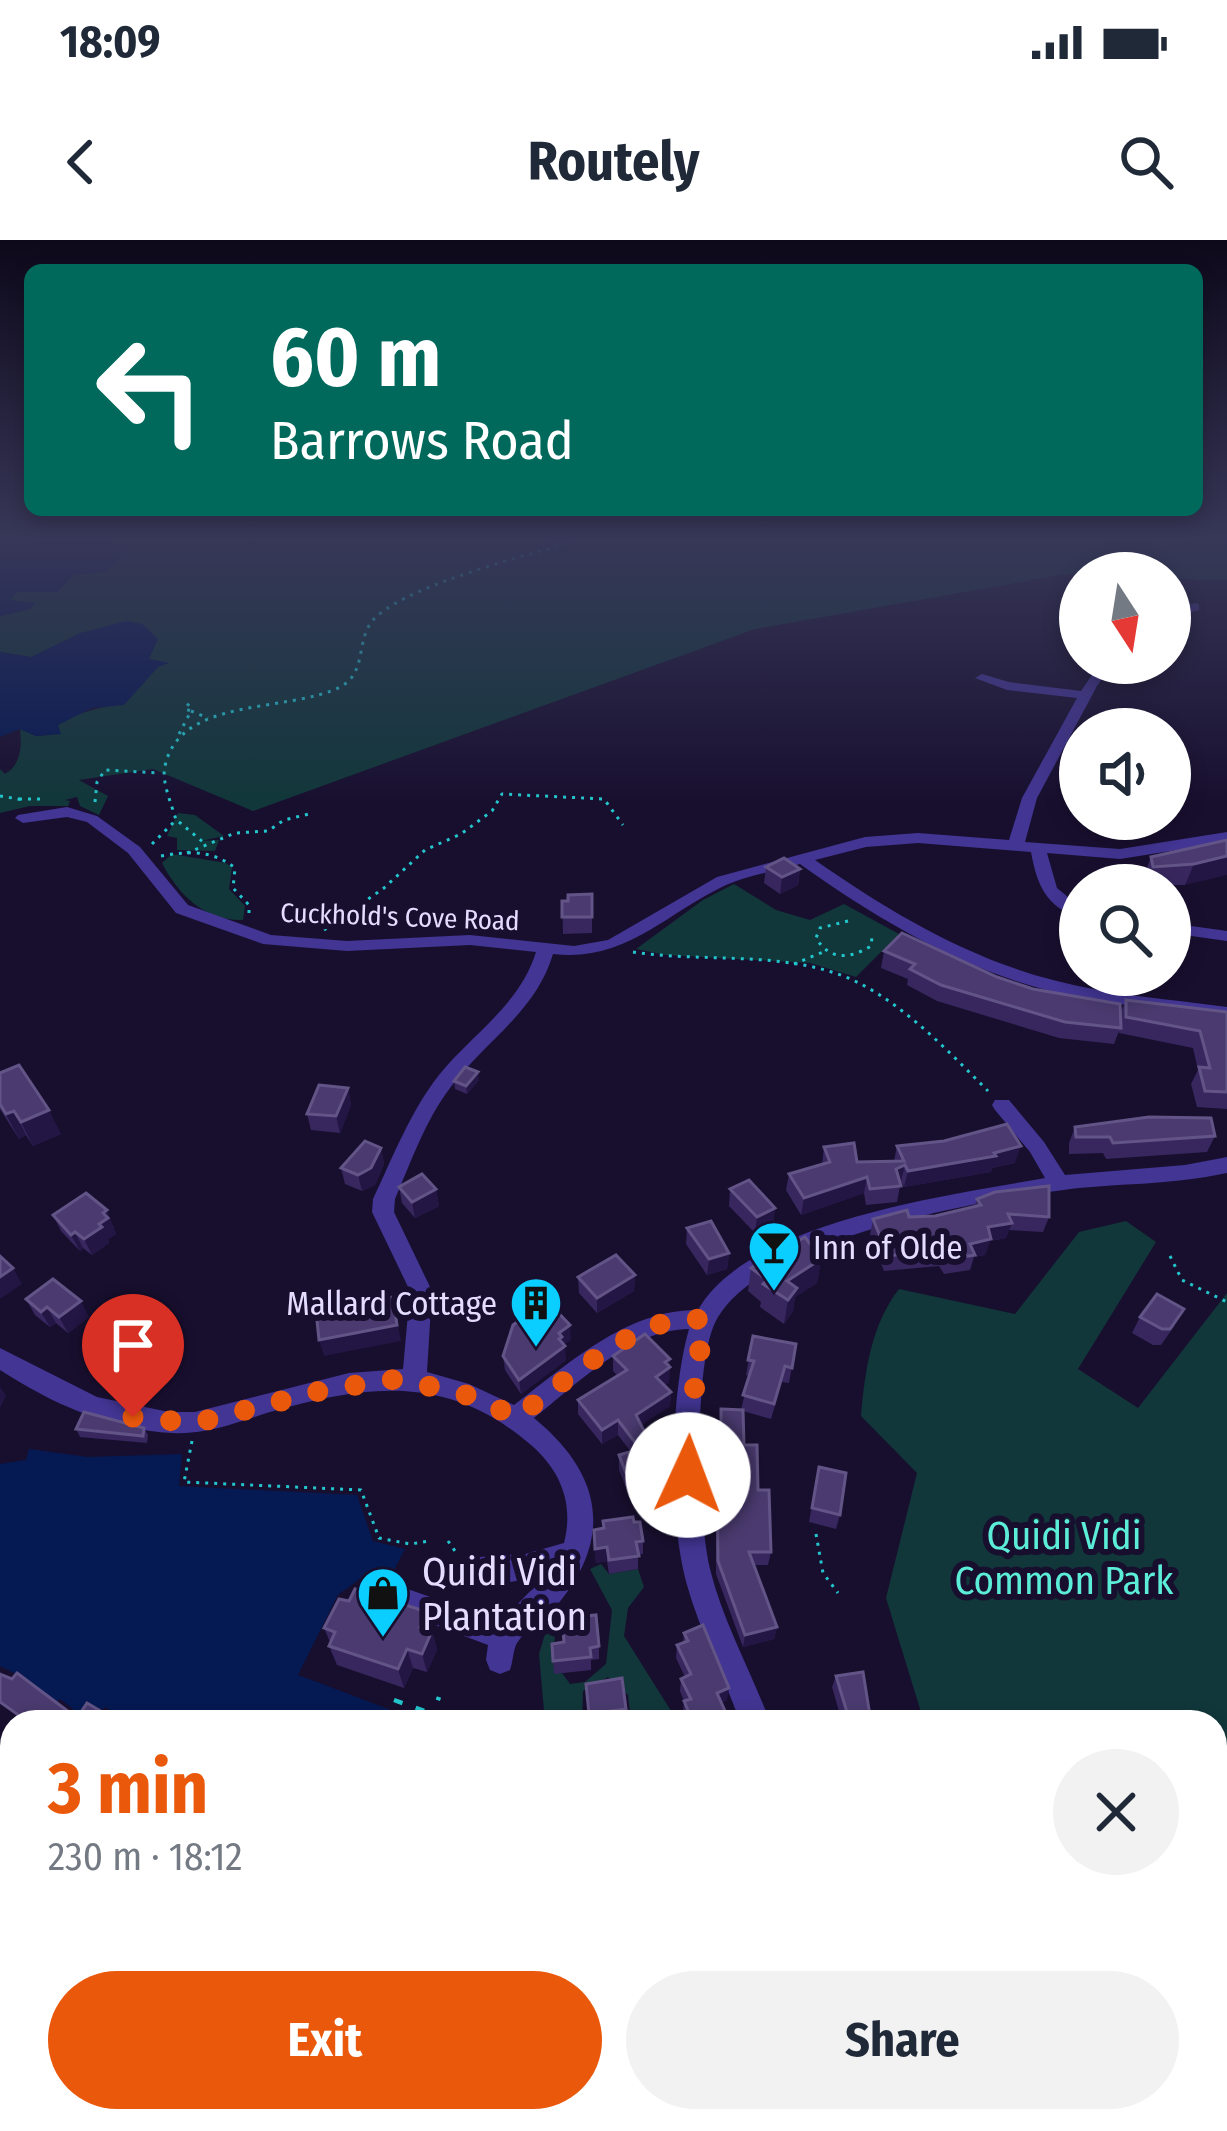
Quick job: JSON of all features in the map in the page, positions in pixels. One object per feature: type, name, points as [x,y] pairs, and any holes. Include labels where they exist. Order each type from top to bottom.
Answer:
[{"type":"street","points":[[982,678],[1007,686],[1085,695]]},
{"type":"street","points":[[1016,846],[1018,818],[1035,782],[1093,684]]},
{"type":"street","name":"Cuckhold's Cove Road","points":[[23,818],[82,814],[139,856],[182,908],[237,931],[310,945],[437,939],[545,950],[592,950],[614,944],[723,880],[898,838],[1120,854],[1227,837]]},
{"type":"street","points":[[1038,849],[1048,893],[1059,903]]},
{"type":"street","points":[[801,858],[856,896],[927,934],[1032,980],[1227,1012]]},
{"type":"street","points":[[1191,931],[1227,936]]},
{"type":"street","points":[[414,1380],[421,1292],[383,1212],[384,1199],[433,1099],[528,994],[545,950]]},
{"type":"street","points":[[1002,1105],[1059,1183]]},
{"type":"street","points":[[750,1710],[700,1583],[688,1436],[704,1320],[736,1281],[805,1240],[1059,1183],[1227,1165]]},
{"type":"street","points":[[517,1417],[649,1326],[678,1317],[704,1320]]},
{"type":"street","points":[[0,1358],[68,1398],[175,1424],[352,1385],[414,1380],[503,1408],[545,1443],[573,1481],[582,1521],[575,1552],[501,1649],[405,1601]]},
{"type":"street","points":[[464,1571],[525,1567],[575,1552]]},
{"type":"path","points":[[177,737],[210,718],[309,699],[345,685],[358,671],[365,627]]},
{"type":"path","points":[[190,702],[185,709],[210,718]]},
{"type":"path","points":[[191,711],[166,755],[163,772],[176,820],[205,842]]},
{"type":"path","points":[[93,795],[100,773],[113,767],[163,772]]},
{"type":"path","points":[[310,945],[425,850],[461,834],[492,811],[502,794],[604,799],[623,825]]},
{"type":"path","points":[[0,796],[19,799],[23,818]]},
{"type":"path","points":[[272,830],[288,818],[313,813]]},
{"type":"path","points":[[139,856],[176,820]]},
{"type":"path","points":[[185,854],[222,838],[284,831]]},
{"type":"path","points":[[219,855],[222,838]]},
{"type":"path","points":[[139,856],[219,855],[235,868],[233,888],[249,905],[248,920],[237,931]]},
{"type":"path","points":[[848,921],[820,928],[816,938],[825,951],[840,958],[866,951],[874,942],[872,937]]},
{"type":"path","points":[[614,944],[663,958],[712,957],[838,973],[954,1056],[1002,1105]]},
{"type":"path","points":[[792,964],[825,951]]},
{"type":"path","points":[[838,973],[840,958]]},
{"type":"path","points":[[1169,1256],[1182,1280],[1227,1302]]},
{"type":"path","points":[[191,1444],[184,1482],[361,1490],[379,1538],[410,1544],[430,1541]]},
{"type":"path","points":[[816,1534],[823,1573],[838,1593]]},
{"type":"path","points":[[434,1710],[439,1697]]},
{"type":"path","points":[[394,1700],[422,1710]]},
{"type":"green space","points":[[0,627],[765,627],[253,811],[153,769],[79,780],[108,796],[99,815],[80,806],[77,797],[65,800],[70,801],[68,806],[30,806],[0,813],[0,769],[5,774],[17,760],[20,729],[36,736],[59,734],[57,725],[73,717],[124,704],[167,663],[148,659],[151,649],[46,652],[31,657],[0,652]]},
{"type":"green space","points":[[178,813],[195,815],[224,836],[201,841],[219,840],[215,851],[177,850],[177,838],[167,836]]},
{"type":"green space","points":[[172,854],[232,868],[229,889],[245,906],[243,920],[204,911],[184,895],[162,863]]},
{"type":"green space","points":[[734,884],[776,910],[810,920],[844,904],[899,934],[856,977],[810,963],[636,949],[703,900]]},
{"type":"green space","name":"Quidi Vidi Common Park","points":[[1126,1221],[1156,1242],[1078,1369],[1138,1408],[1227,1293],[1227,1710],[920,1710],[886,1598],[917,1473],[861,1416],[876,1333],[899,1289],[1015,1314],[1079,1232]]},
{"type":"green space","points":[[601,1564],[609,1574],[638,1569],[644,1587],[628,1608],[624,1636],[670,1710],[630,1710],[628,1695],[608,1677],[583,1691],[582,1710],[544,1710],[539,1654],[549,1621],[555,1620],[554,1673],[562,1673],[570,1684],[585,1682],[606,1664],[612,1610],[590,1569]]},
{"type":"shaded area","points":[[102,627],[145,627],[158,639],[149,659],[169,663],[158,667],[124,705],[92,708],[58,725],[61,734],[36,736],[20,729],[0,737],[0,652],[31,657]]},
{"type":"shaded area","points":[[29,1449],[88,1457],[182,1454],[179,1486],[357,1495],[373,1541],[405,1549],[393,1572],[374,1569],[338,1595],[299,1675],[391,1710],[74,1710],[0,1666],[0,1464],[26,1460]]},
{"type":"pier","points":[[374,1569],[399,1573],[394,1578],[376,1575],[343,1599],[307,1672],[390,1701],[388,1706],[298,1675],[338,1595]]},
{"type":"building","points":[[1227,840],[1227,856],[1194,864],[1152,864],[1151,857]]},
{"type":"building","points":[[784,858],[800,869],[782,877],[766,867]]},
{"type":"building","points":[[592,894],[592,917],[562,917],[562,901],[568,901],[568,895]]},
{"type":"building","points":[[902,933],[1033,989],[1120,1004],[1121,1028],[1065,1022],[941,985],[910,969],[915,964],[884,951]]},
{"type":"building","points":[[1126,1000],[1227,1012],[1227,1092],[1205,1091],[1199,1067],[1210,1068],[1200,1031],[1126,1017]]},
{"type":"building","points":[[19,1065],[49,1110],[21,1122],[14,1111],[6,1114],[0,1104],[0,1073]]},
{"type":"building","points":[[465,1067],[478,1072],[466,1086],[454,1081]]},
{"type":"building","points":[[319,1085],[348,1088],[336,1116],[307,1114]]},
{"type":"building","points":[[1149,1117],[1211,1118],[1215,1136],[1113,1143],[1110,1137],[1076,1137],[1075,1127]]},
{"type":"building","points":[[1007,1124],[1021,1146],[994,1153],[996,1156],[908,1171],[905,1165],[896,1169],[901,1186],[870,1189],[867,1177],[804,1198],[789,1174],[830,1162],[824,1147],[854,1143],[857,1162],[904,1161],[897,1146],[944,1141]]},
{"type":"building","points":[[365,1141],[381,1148],[371,1168],[358,1175],[341,1168]]},
{"type":"building","points":[[422,1174],[436,1189],[412,1202],[399,1187]]},
{"type":"building","points":[[749,1180],[775,1208],[757,1217],[730,1189]]},
{"type":"building","points":[[1049,1186],[1049,1217],[1008,1214],[1012,1223],[988,1227],[991,1239],[970,1244],[975,1255],[948,1259],[944,1250],[888,1256],[873,1219],[907,1210],[909,1217],[935,1216],[981,1205],[977,1199],[995,1192]]},
{"type":"building","points":[[86,1193],[107,1210],[103,1213],[108,1218],[84,1239],[75,1232],[71,1235],[53,1215]]},
{"type":"building","points":[[711,1221],[729,1253],[709,1259],[687,1228]]},
{"type":"building","points":[[805,1237],[821,1259],[787,1281],[797,1288],[788,1300],[763,1284],[767,1280],[751,1268]]},
{"type":"building","points":[[616,1255],[635,1275],[597,1298],[578,1277]]},
{"type":"building","points":[[0,1256],[13,1268],[0,1277]]},
{"type":"building","points":[[53,1279],[81,1301],[59,1317],[47,1307],[41,1312],[26,1299]]},
{"type":"building","points":[[1157,1294],[1184,1309],[1170,1329],[1140,1317]]},
{"type":"building","points":[[393,1297],[397,1325],[319,1340],[316,1311]]},
{"type":"building","points":[[547,1301],[570,1325],[559,1333],[565,1346],[519,1380],[503,1356],[513,1325]]},
{"type":"building","points":[[645,1334],[670,1359],[665,1362],[670,1367],[656,1377],[671,1392],[636,1415],[665,1473],[629,1481],[619,1455],[640,1449],[618,1420],[602,1430],[578,1400],[627,1370],[613,1356]]},
{"type":"building","points":[[753,1336],[796,1344],[792,1368],[785,1366],[774,1404],[743,1395],[754,1361],[748,1360]]},
{"type":"building","points":[[721,1409],[743,1410],[744,1445],[757,1445],[758,1490],[769,1490],[771,1552],[749,1552],[777,1627],[745,1635],[718,1561],[712,1443],[721,1444]]},
{"type":"building","points":[[84,1412],[144,1428],[143,1436],[76,1429]]},
{"type":"building","points":[[819,1467],[846,1473],[840,1515],[812,1508]]},
{"type":"building","points":[[633,1517],[640,1522],[643,1541],[636,1542],[639,1556],[609,1560],[607,1547],[595,1549],[594,1530],[604,1528],[603,1521]]},
{"type":"building","name":"Quidi Vidi Plantation","points":[[368,1581],[381,1585],[378,1596],[427,1612],[420,1627],[432,1631],[422,1654],[407,1649],[398,1669],[329,1646],[335,1632],[324,1628],[339,1599],[349,1601],[355,1589],[363,1592]]},
{"type":"building","points":[[585,1607],[586,1616],[596,1615],[599,1646],[590,1648],[591,1657],[553,1661],[552,1644],[564,1642],[561,1609]]},
{"type":"building","points":[[703,1625],[729,1688],[717,1693],[725,1710],[688,1710],[684,1701],[691,1699],[681,1679],[691,1674],[677,1645],[688,1641],[684,1633]]},
{"type":"building","points":[[863,1672],[869,1710],[846,1710],[836,1676]]},
{"type":"building","points":[[17,1673],[66,1710],[11,1710],[0,1702],[0,1674],[12,1679]]},
{"type":"building","points":[[622,1678],[626,1709],[589,1710],[586,1684]]},
{"type":"place","name":"Inn of Olde","points":[[774,1293]]},
{"type":"place","name":"Mallard Cottage","points":[[536,1349]]},
{"type":"place","name":"Quidi Vidi Plantation","points":[[383,1639]]},
{"type":"route","points":[[133,1417],[195,1423],[324,1390],[397,1379],[464,1394],[517,1417],[649,1326],[678,1317],[693,1318],[704,1320],[688,1436],[688,1475]]}]
